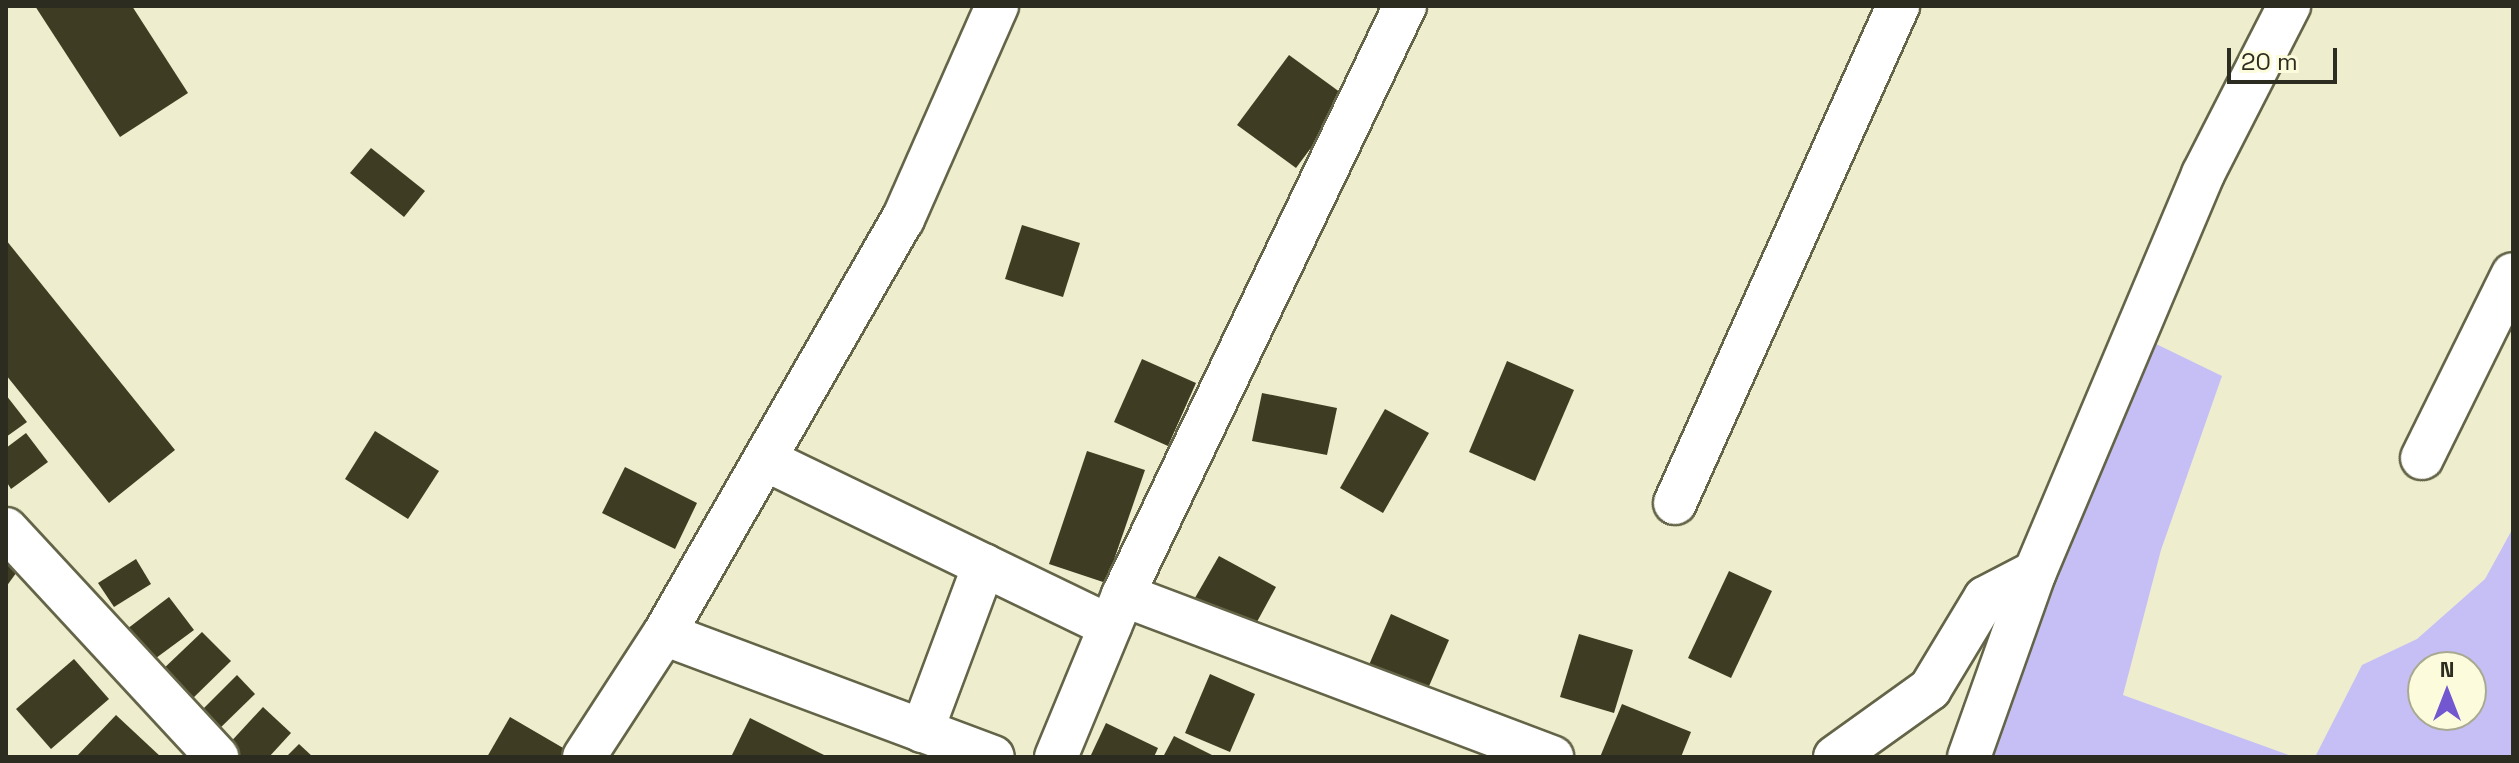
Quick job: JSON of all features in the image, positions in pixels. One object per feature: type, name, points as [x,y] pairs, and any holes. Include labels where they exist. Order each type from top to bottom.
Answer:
[{"type":"street","points":[[584,757],[664,634],[903,219],[997,6]]},
{"type":"street","points":[[1056,757],[1117,611],[1405,6]]},
{"type":"street","points":[[1675,503],[1898,6]]},
{"type":"street","points":[[1971,755],[2035,572],[2203,174],[2289,6]]},
{"type":"street","points":[[2422,458],[2513,274]]},
{"type":"street","points":[[766,460],[984,565],[1552,757]]},
{"type":"street","points":[[6,529],[217,757]]},
{"type":"street","points":[[922,731],[984,565]]},
{"type":"street","points":[[1835,757],[1930,689],[1985,598],[2035,572]]},
{"type":"street","points":[[664,634],[993,757]]},
{"type":"shaded area","points":[[2150,341],[2222,376],[2161,550],[2123,695],[2294,757],[1989,757],[2015,652]]},
{"type":"shaded area","points":[[2513,528],[2513,757],[2315,757],[2362,665],[2417,639],[2485,579]]},
{"type":"building","points":[[35,6],[132,6],[188,93],[120,137]]},
{"type":"building","points":[[1289,55],[1348,98],[1296,168],[1237,125]]},
{"type":"building","points":[[371,148],[425,191],[404,217],[350,173]]},
{"type":"building","points":[[1022,225],[1080,243],[1063,297],[1005,279]]},
{"type":"building","points":[[6,240],[175,450],[109,503],[6,375]]},
{"type":"building","points":[[1142,359],[1196,383],[1168,446],[1114,422]]},
{"type":"building","points":[[1507,361],[1574,390],[1535,481],[1469,452]]},
{"type":"building","points":[[1262,393],[1337,408],[1327,455],[1252,441]]},
{"type":"building","points":[[6,395],[27,422],[6,437]]},
{"type":"building","points":[[1385,409],[1429,433],[1383,513],[1340,488]]},
{"type":"building","points":[[375,431],[439,471],[408,519],[345,479]]},
{"type":"building","points":[[26,433],[48,462],[11,489],[6,481],[6,448]]},
{"type":"building","points":[[1087,451],[1145,470],[1106,583],[1049,564]]},
{"type":"building","points":[[625,467],[697,503],[675,549],[602,513]]},
{"type":"building","points":[[1219,556],[1276,587],[1246,642],[1188,610]]},
{"type":"building","points":[[136,559],[151,584],[114,607],[98,583]]},
{"type":"building","points":[[6,560],[19,569],[6,587]]},
{"type":"building","points":[[1729,571],[1772,591],[1731,678],[1688,658]]},
{"type":"building","points":[[169,597],[194,630],[152,661],[127,629]]},
{"type":"building","points":[[1391,614],[1449,640],[1420,707],[1362,681]]},
{"type":"building","points":[[202,632],[231,661],[189,702],[160,672]]},
{"type":"building","points":[[1579,634],[1633,650],[1614,713],[1560,697]]},
{"type":"building","points":[[74,659],[109,699],[51,749],[16,709]]},
{"type":"building","points":[[1210,674],[1255,694],[1230,752],[1185,733]]},
{"type":"building","points":[[237,675],[255,694],[215,733],[197,715]]},
{"type":"building","points":[[1622,704],[1691,732],[1681,757],[1600,757]]},
{"type":"building","points":[[263,707],[291,733],[269,757],[238,757],[226,747]]},
{"type":"building","points":[[116,715],[161,757],[76,757]]},
{"type":"building","points":[[510,717],[570,752],[567,757],[487,757]]},
{"type":"building","points":[[750,718],[824,755],[731,757]]},
{"type":"building","points":[[1106,723],[1158,748],[1154,757],[1090,757]]},
{"type":"building","points":[[1174,736],[1216,757],[1163,757]]},
{"type":"building","points":[[299,744],[313,757],[286,757]]}]
